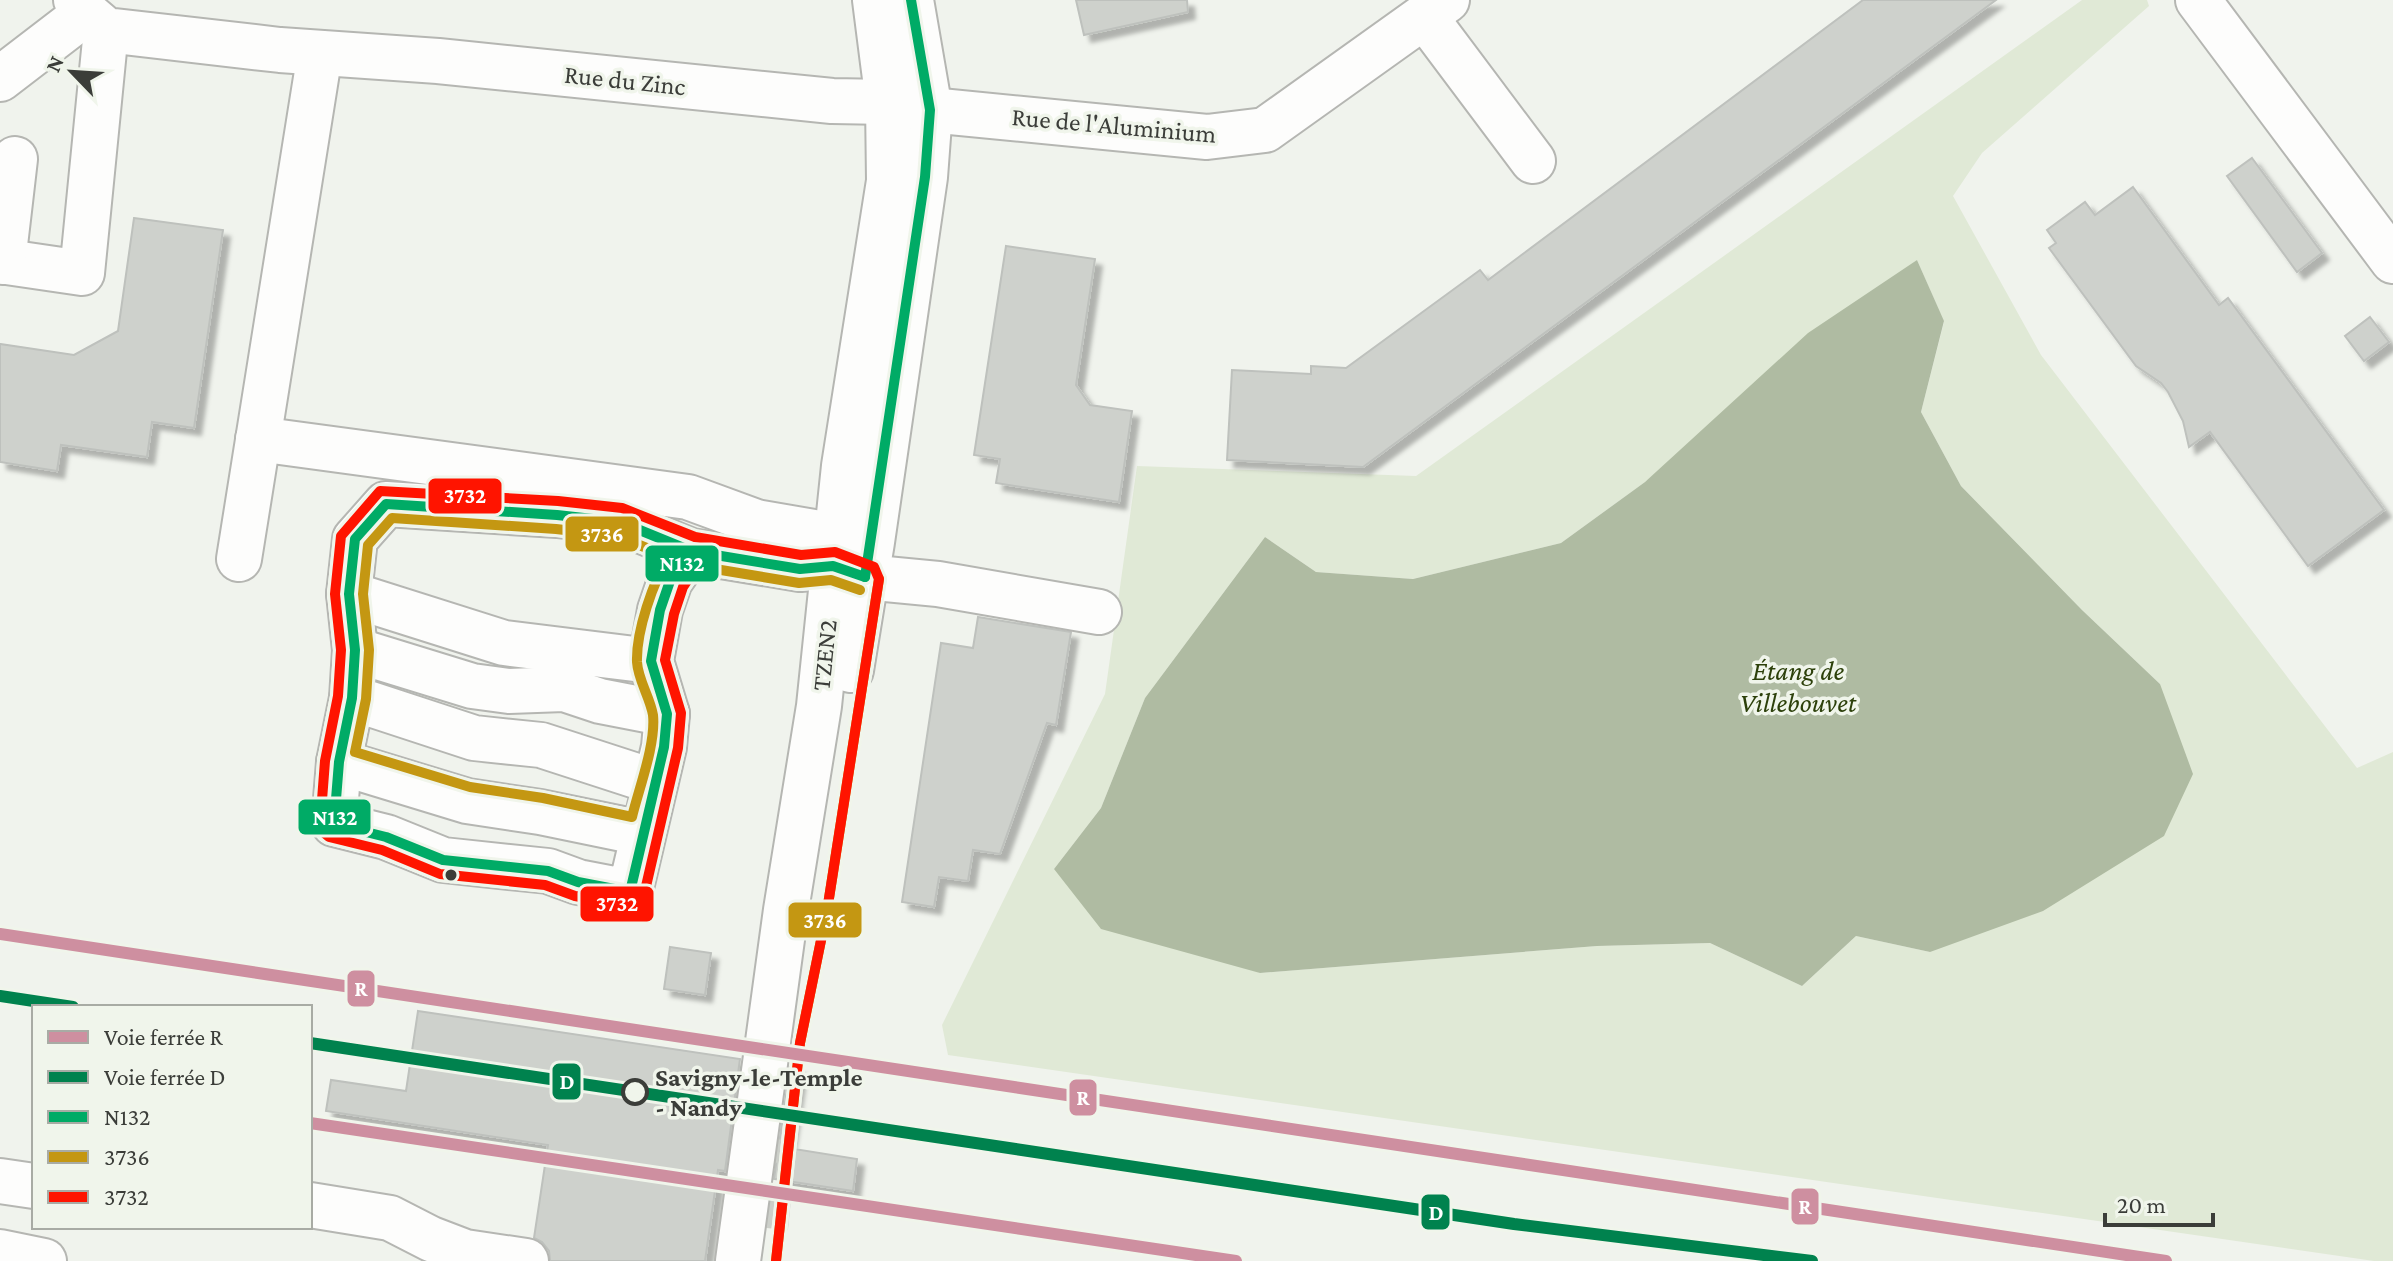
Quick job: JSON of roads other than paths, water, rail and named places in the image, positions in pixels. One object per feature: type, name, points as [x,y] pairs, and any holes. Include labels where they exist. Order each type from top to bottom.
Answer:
[{"type":"street","name":"TZEN2","points":[[738,1261],[786,910],[819,706],[852,555],[844,466],[889,181],[888,102],[875,0]]},
{"type":"street","points":[[786,1041],[813,909],[852,555],[925,177],[930,110],[911,0]]},
{"type":"street","points":[[2198,0],[2393,261]]},
{"type":"street","points":[[1436,8],[1533,161]]},
{"type":"street","name":"Rue de l'Aluminium","points":[[930,110],[1207,137],[1265,130],[1436,8]]},
{"type":"street","name":"Rue du Zinc","points":[[89,14],[320,53],[438,61],[832,101],[888,102],[930,110]]},
{"type":"street","points":[[0,79],[89,14]]},
{"type":"street","points":[[15,159],[1,261],[82,273],[89,14]]},
{"type":"street","points":[[239,559],[320,53]]},
{"type":"street","points":[[258,439],[688,497],[938,584],[1099,612]]},
{"type":"street","points":[[691,551],[670,581],[660,610],[651,661],[667,714],[664,747],[630,892],[578,882],[548,871],[443,860],[386,837],[334,824],[339,762],[352,698],[355,650],[349,594],[355,539],[386,504],[620,522],[691,551],[800,569],[852,555]]},
{"type":"street","points":[[349,594],[504,643],[651,661]]},
{"type":"street","points":[[355,650],[472,686],[509,691],[564,689],[600,701],[667,714]]},
{"type":"street","points":[[352,698],[474,738],[541,745],[655,782]]},
{"type":"street","points":[[339,762],[467,801],[642,833]]},
{"type":"street","points":[[0,1181],[32,1186]]},
{"type":"street","points":[[312,1205],[390,1218],[465,1252],[526,1261]]},
{"type":"street","points":[[0,1252],[44,1261]]},
{"type":"water","name":"Étang de Villebouvet","points":[[1917,260],[1944,321],[1921,412],[1961,486],[2082,610],[2160,684],[2193,774],[2164,836],[2043,911],[1930,952],[1856,936],[1802,986],[1710,943],[1597,946],[1260,973],[1101,929],[1054,869],[1101,808],[1145,698],[1265,537],[1316,572],[1413,579],[1561,543],[1645,482],[1808,333]]},
{"type":"tunnel","points":[[766,1228],[775,1139]]},
{"type":"rail line","name":"R","points":[[0,934],[2166,1261]]},
{"type":"rail line","name":"D","points":[[0,996],[60,1005]]},
{"type":"rail line","name":"D","points":[[312,1043],[1514,1224],[1812,1261]]},
{"type":"rail line","name":"R","points":[[312,1123],[1236,1261]]},
{"type":"place","name":"Savigny-le-Temple - Nandy","points":[[635,1092]]}]
